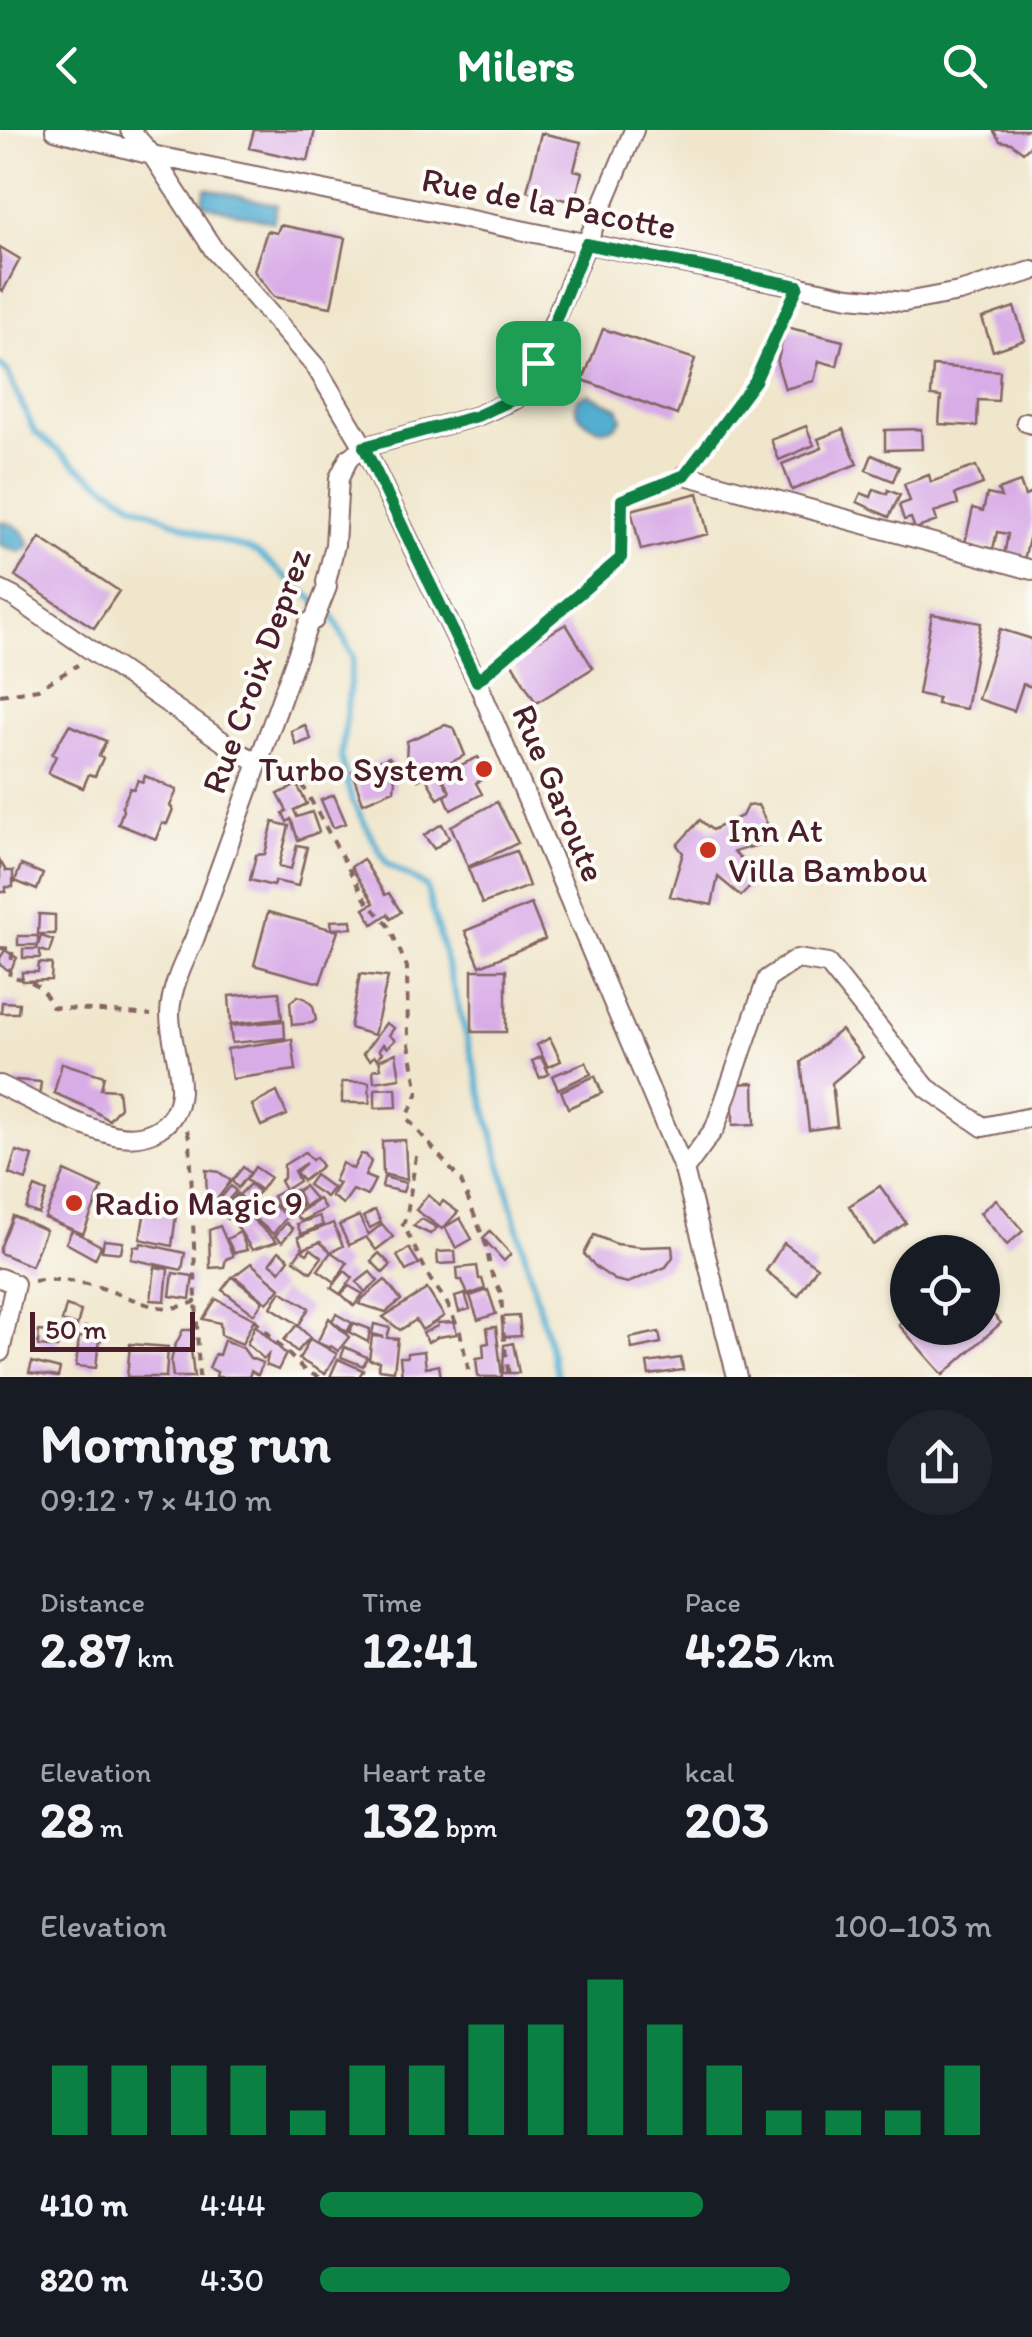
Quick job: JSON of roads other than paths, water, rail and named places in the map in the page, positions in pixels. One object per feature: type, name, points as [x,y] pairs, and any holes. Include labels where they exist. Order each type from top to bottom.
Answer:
[{"type":"street","name":"Rue de la Pacotte","points":[[55,130],[152,155],[849,297],[905,302],[959,292],[1032,271]]},
{"type":"street","name":"Rue Garoute","points":[[130,130],[152,155],[214,250],[316,368],[364,447],[477,681],[684,1170],[737,1377]]},
{"type":"street","points":[[364,447],[477,416],[516,398],[528,386],[634,130]]},
{"type":"street","name":"Rue Croix Deprez","points":[[0,1085],[115,1136],[141,1137],[160,1130],[173,1118],[180,1079],[170,1014],[174,983],[194,940],[309,622],[314,620],[327,587],[335,545],[339,478],[348,458],[364,447]]},
{"type":"street","points":[[685,475],[1032,570]]},
{"type":"street","points":[[0,590],[258,762]]},
{"type":"street","points":[[684,1170],[715,1128],[766,979],[797,959],[828,964],[927,1088],[983,1127],[1032,1117]]},
{"type":"street","points":[[0,1352],[7,1281]]},
{"type":"water","points":[[206,188],[277,205],[273,222],[202,204]]},
{"type":"water","points":[[589,394],[618,408],[622,418],[614,427],[594,427],[578,413],[579,398]]},
{"type":"water","points":[[0,522],[21,530],[29,542],[28,548],[19,552],[0,545]]},
{"type":"waterway","points":[[0,365],[7,371],[34,431],[78,467],[133,504],[256,552],[333,616],[353,657],[341,758],[352,800],[387,864],[426,886],[558,1377]]},
{"type":"place","name":"Turbo System","points":[[484,769]]},
{"type":"place","name":"Inn At Villa Bambou","points":[[708,850]]},
{"type":"place","name":"Radio Magic 9","points":[[74,1203]]}]
